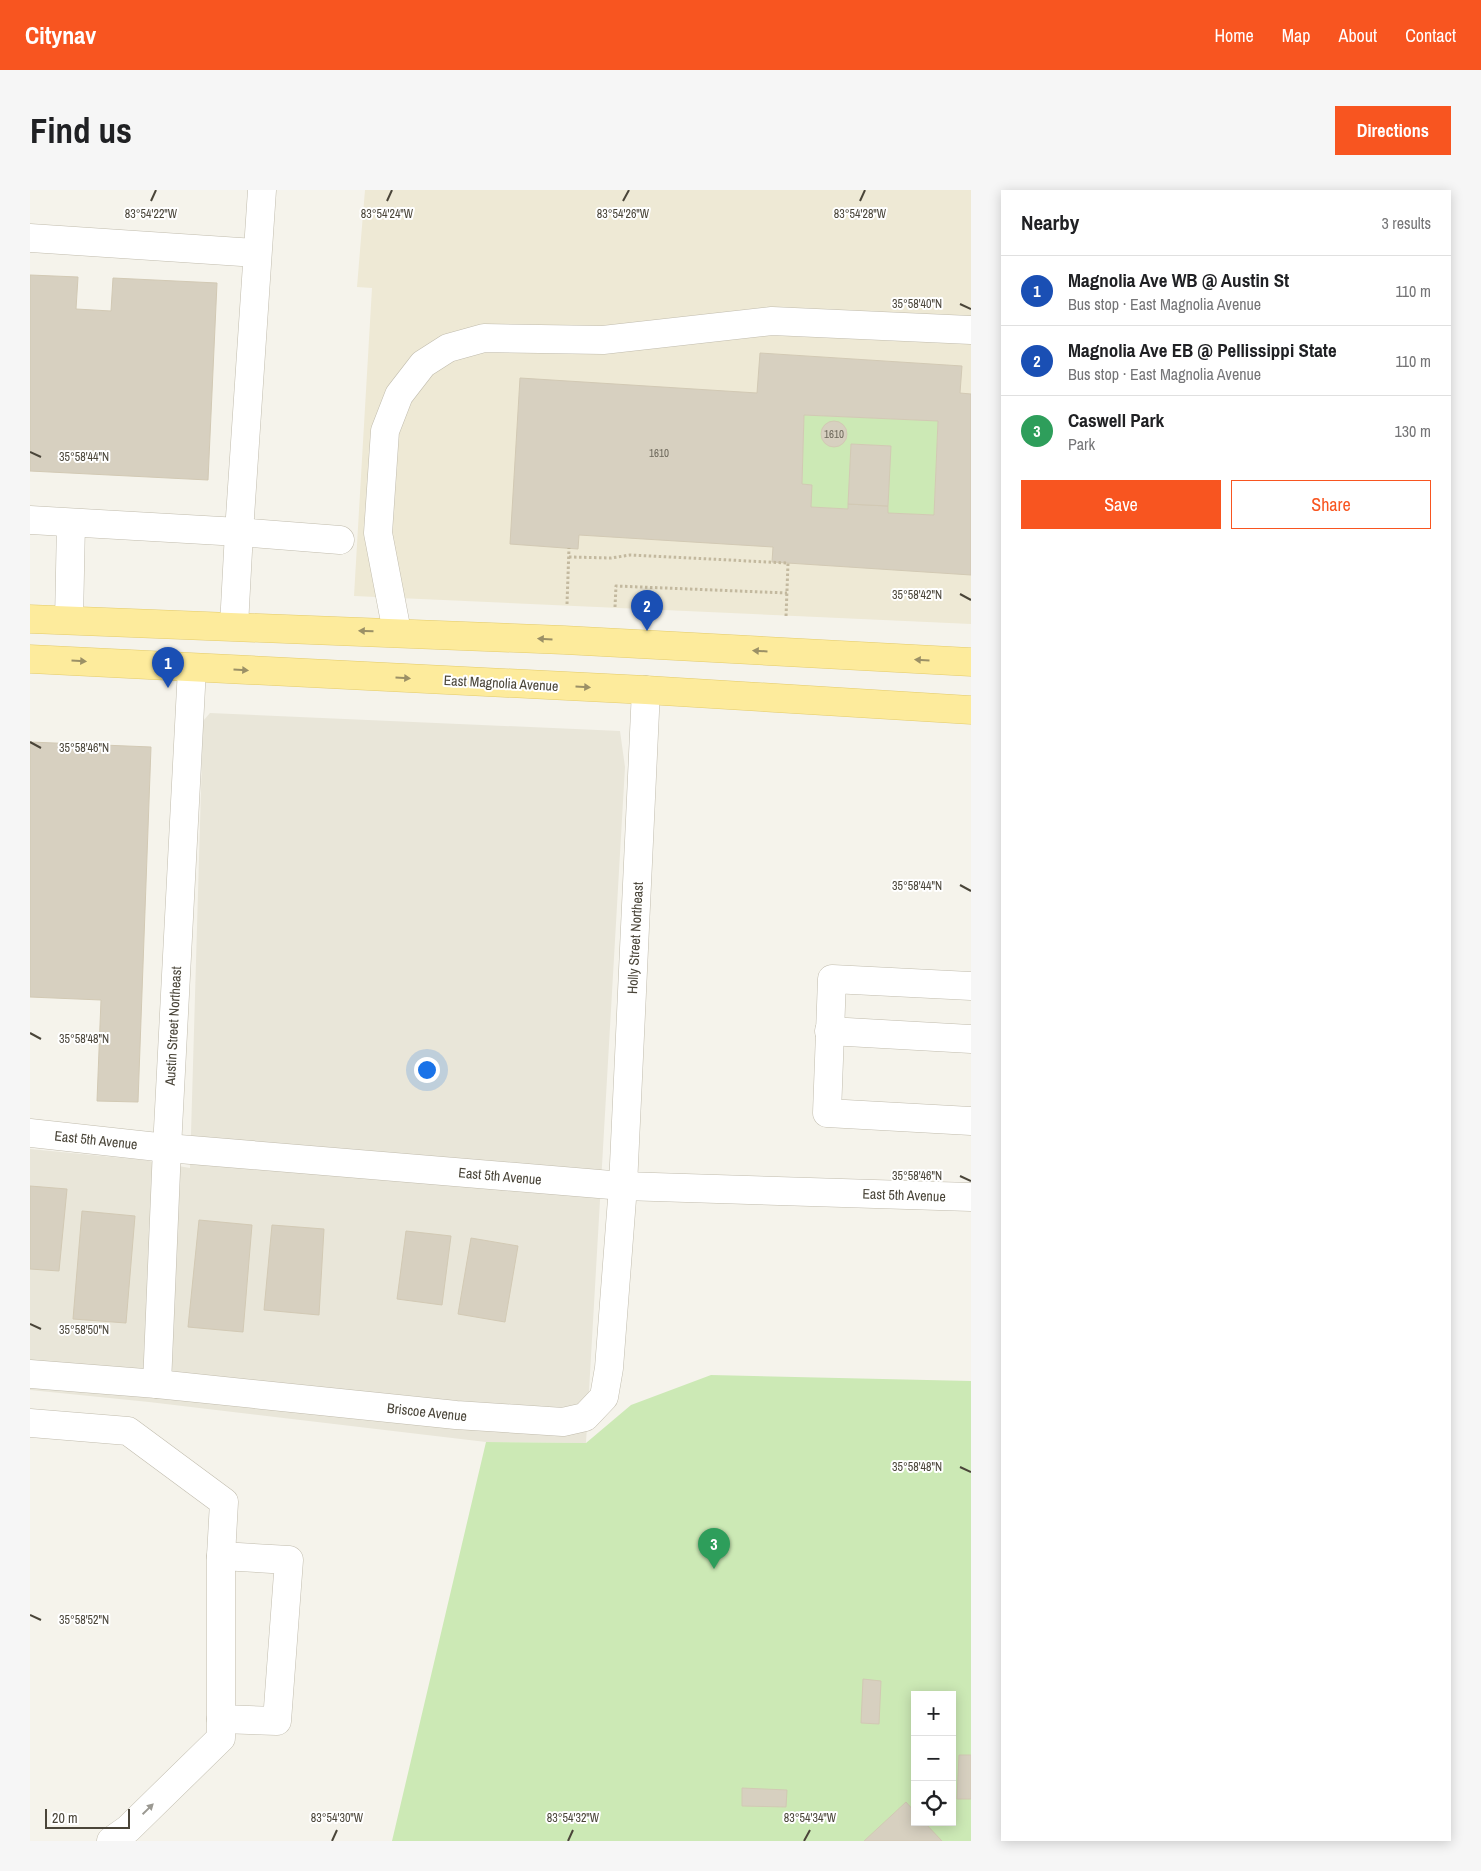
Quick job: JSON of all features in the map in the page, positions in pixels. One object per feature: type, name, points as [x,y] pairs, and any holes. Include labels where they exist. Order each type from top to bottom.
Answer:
[{"type":"main road","points":[[30,618],[398,632],[971,662]]},
{"type":"main road","name":"East Magnolia Avenue","points":[[30,659],[646,690],[971,710]]},
{"type":"street","points":[[234,626],[262,190]]},
{"type":"street","points":[[30,238],[257,253]]},
{"type":"street","points":[[398,632],[378,533],[385,431],[399,395],[424,364],[448,348],[484,338],[603,340],[772,321],[971,330]]},
{"type":"street","points":[[30,520],[340,540]]},
{"type":"street","points":[[69,620],[71,523]]},
{"type":"street","name":"Austin Street Northeast","points":[[157,1384],[166,1148],[192,668]]},
{"type":"street","name":"Holly Street Northeast","points":[[623,1186],[646,690]]},
{"type":"street","points":[[971,986],[832,978],[827,1113],[971,1121]]},
{"type":"street","points":[[829,1031],[971,1039]]},
{"type":"street","name":"East 5th Avenue","points":[[30,1133],[166,1148],[623,1186],[971,1197]]},
{"type":"street","name":"Briscoe Avenue","points":[[30,1374],[157,1384],[501,1419],[563,1422],[585,1418],[604,1397],[609,1368],[623,1186]]},
{"type":"street","points":[[30,1423],[128,1431],[224,1502],[221,1556],[221,1738],[128,1829],[111,1841]]},
{"type":"street","points":[[221,1556],[289,1560],[277,1721],[221,1720]]},
{"type":"path","points":[[568,604],[569,548]]},
{"type":"path","points":[[569,557],[612,558],[630,555],[788,564],[786,617]]},
{"type":"path","points":[[616,607],[616,586],[787,593]]},
{"type":"shaded area","points":[[365,190],[971,190],[971,624],[354,596],[372,288],[357,287]]},
{"type":"shaded area","points":[[210,713],[620,731],[625,767],[586,1443],[486,1442],[149,1402],[30,1390],[30,1149],[143,1160],[190,1168],[203,721]]},
{"type":"green space","points":[[804,415],[938,421],[934,515],[888,513],[890,446],[851,444],[848,509],[811,507],[802,484]]},
{"type":"green space","points":[[711,1375],[971,1381],[971,1841],[392,1841],[486,1442],[586,1443],[631,1405]]},
{"type":"building","points":[[30,275],[78,277],[76,309],[111,311],[113,278],[217,283],[208,480],[30,471]]},
{"type":"building","points":[[760,353],[962,366],[960,393],[971,394],[971,575],[772,562],[773,547],[579,535],[578,549],[510,544],[520,378],[757,393]],"holes":[[[804,415],[938,421],[934,515],[888,513],[888,506],[848,504],[848,509],[811,507],[812,485],[802,484]]]},
{"type":"building","points":[[834,421],[843,425],[847,434],[843,443],[834,447],[825,443],[821,434],[825,425]]},
{"type":"building","points":[[851,444],[891,446],[888,506],[848,504]]},
{"type":"building","points":[[30,742],[151,747],[138,1102],[97,1101],[101,1000],[30,997]]},
{"type":"building","points":[[30,1186],[67,1189],[59,1271],[30,1269]]},
{"type":"building","points":[[82,1211],[135,1216],[126,1323],[73,1319]]},
{"type":"building","points":[[199,1220],[252,1225],[243,1332],[188,1327]]},
{"type":"building","points":[[272,1225],[324,1229],[319,1315],[264,1310]]},
{"type":"building","points":[[406,1231],[451,1236],[442,1305],[397,1299]]},
{"type":"building","points":[[471,1238],[518,1246],[505,1322],[458,1314]]},
{"type":"building","points":[[863,1679],[881,1681],[879,1724],[861,1723]]},
{"type":"building","points":[[959,1755],[971,1755],[971,1799],[957,1799]]},
{"type":"building","points":[[742,1788],[787,1790],[786,1807],[742,1806]]},
{"type":"building","points":[[906,1802],[911,1808],[911,1826],[928,1826],[942,1841],[864,1841]]},
{"type":"place","name":"Magnolia Ave EB @ Pellissippi State","points":[[647,631]]},
{"type":"place","name":"Magnolia Ave WB @ Austin St","points":[[168,688]]},
{"type":"place","name":"Caswell Park","points":[[714,1569]]}]
